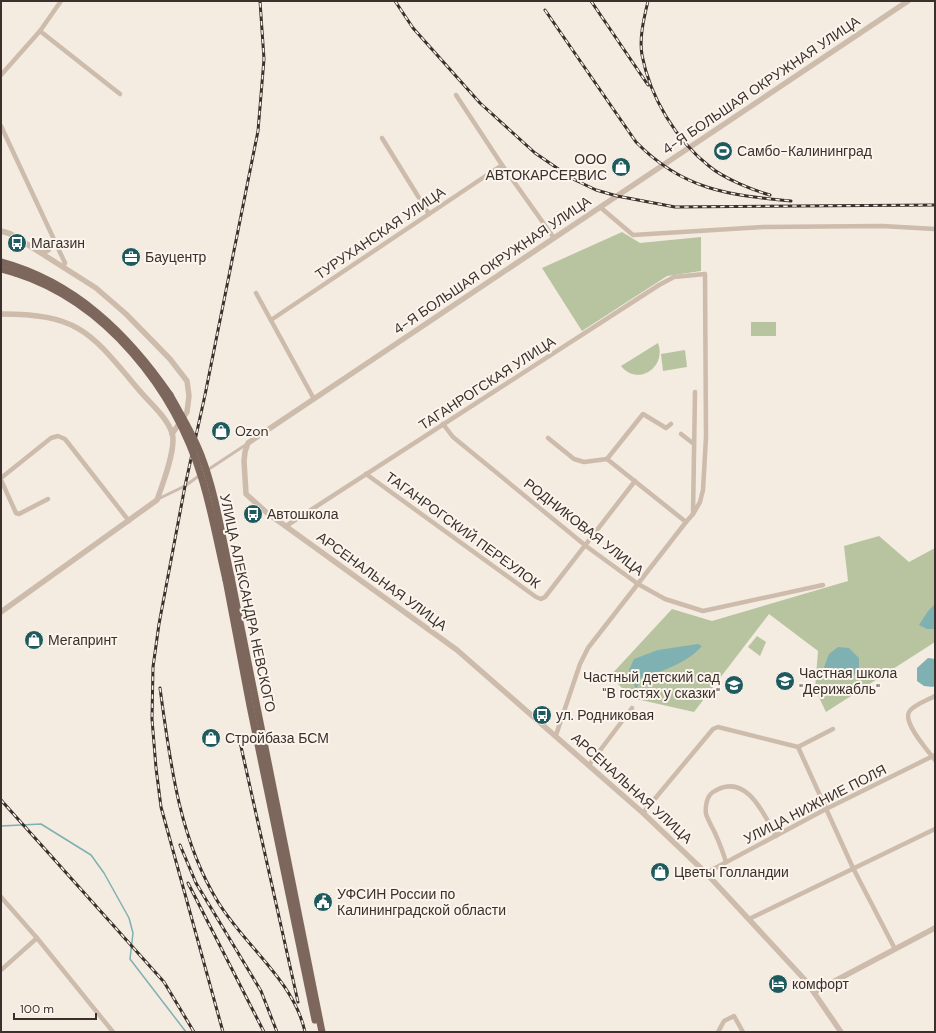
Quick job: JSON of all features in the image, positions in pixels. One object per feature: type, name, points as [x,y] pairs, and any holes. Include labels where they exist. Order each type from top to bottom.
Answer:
[{"type":"main road","points":[[1,262],[16,270]]},
{"type":"main road","points":[[1,269],[16,270]]},
{"type":"main road","name":"УЛИЦА АЛЕКСАНДРА НЕВСКОГО","points":[[16,270],[45,279],[73,294],[112,324],[150,366],[170,395],[187,425],[201,455],[216,508],[228,578],[322,1032]]},
{"type":"main road","points":[[228,578],[250,706],[317,1032]]},
{"type":"street","points":[[1,75],[40,31],[61,1]]},
{"type":"street","name":"4-Я БОЛЬШАЯ ОКРУЖНАЯ УЛИЦА","points":[[157,500],[184,486],[908,1]]},
{"type":"street","points":[[40,31],[120,94]]},
{"type":"street","points":[[456,95],[502,165],[554,238]]},
{"type":"street","points":[[1,126],[65,263],[64,267]]},
{"type":"street","points":[[382,138],[429,214]]},
{"type":"street","name":"ТУРУХАНСКАЯ УЛИЦА","points":[[270,320],[502,165]]},
{"type":"street","points":[[600,207],[633,235],[763,227],[882,226],[935,229]]},
{"type":"street","points":[[1,230],[10,234],[96,288],[156,342],[185,377],[188,389],[188,403],[184,418],[172,434],[168,464],[157,500],[1,612]]},
{"type":"street","points":[[38,252],[47,252],[52,246],[54,240]]},
{"type":"street","name":"ТАГАНРОГСКАЯ УЛИЦА","points":[[286,526],[659,285],[674,277],[705,274],[706,437],[704,482],[700,502],[693,514]]},
{"type":"street","points":[[256,293],[314,399]]},
{"type":"street","points":[[1,314],[23,314],[54,317],[74,325],[87,333],[107,351],[169,427],[172,434]]},
{"type":"street","points":[[556,736],[580,664],[588,648],[693,514],[695,392]]},
{"type":"street","points":[[169,427],[181,417],[188,403]]},
{"type":"street","points":[[548,438],[574,459],[584,462],[606,459],[643,414],[662,427],[666,428],[671,424]]},
{"type":"street","name":"РОДНИКОВАЯ УЛИЦА","points":[[443,424],[453,437],[586,546],[638,584],[666,599],[703,611],[823,585]]},
{"type":"street","points":[[681,434],[694,444]]},
{"type":"street","points":[[48,499],[19,514],[16,513],[1,479],[51,438],[58,436],[65,439],[129,521]]},
{"type":"street","name":"АРСЕНАЛЬНАЯ УЛИЦА","points":[[248,443],[244,452],[246,494],[261,508],[457,650],[643,813],[706,873],[806,981],[841,1032]]},
{"type":"street","points":[[606,459],[686,522]]},
{"type":"street","name":"ТАГАНРОГСКИЙ ПЕРЕУЛОК","points":[[366,474],[536,598],[541,599],[545,597],[586,546],[635,481]]},
{"type":"street","points":[[934,757],[919,741],[911,726],[908,716],[913,708],[935,696]]},
{"type":"street","points":[[589,765],[632,708]]},
{"type":"street","points":[[643,813],[709,732],[718,727],[798,748],[833,730]]},
{"type":"street","points":[[798,748],[853,868],[895,949]]},
{"type":"street","name":"УЛИЦА НИЖНИЕ ПОЛЯ","points":[[706,873],[826,809],[934,757]]},
{"type":"street","points":[[726,862],[706,814],[706,800],[711,792],[721,787],[732,786],[746,791],[758,803],[776,836]]},
{"type":"street","points":[[749,918],[935,828]]},
{"type":"street","points":[[1,897],[37,938],[113,1032]]},
{"type":"street","points":[[814,992],[935,928]]},
{"type":"street","points":[[1,970],[37,938]]},
{"type":"street","points":[[718,1032],[724,1021],[734,1016],[743,1032]]},
{"type":"green space","points":[[622,232],[640,243],[701,237],[701,271],[667,276],[582,331],[542,268]]},
{"type":"green space","points":[[751,322],[776,322],[776,336],[751,336]]},
{"type":"green space","points":[[658,343],[660,352],[658,360],[655,366],[649,371],[643,374],[635,375],[628,372],[621,366]]},
{"type":"green space","points":[[685,350],[687,367],[663,371],[661,354]]},
{"type":"green space","points":[[879,536],[909,562],[935,548],[935,642],[826,712],[815,689],[818,651],[769,614],[694,712],[632,698],[610,676],[672,609],[712,621],[848,581],[844,546]]},
{"type":"green space","points":[[757,636],[766,642],[760,656],[748,647]]},
{"type":"water","points":[[935,604],[935,629],[927,629],[919,625],[928,611]]},
{"type":"water","points":[[698,644],[702,646],[682,662],[641,678],[636,689],[629,670],[634,659],[658,650]]},
{"type":"water","points":[[838,647],[849,648],[859,658],[859,670],[851,678],[833,676],[824,667],[829,654]]},
{"type":"water","points":[[928,658],[935,659],[935,685],[933,687],[924,686],[917,681],[917,668]]},
{"type":"waterway","points":[[1,826],[41,824],[91,855],[104,873],[129,918],[133,933],[130,959],[186,1032]]},
{"type":"railway","points":[[223,1032],[161,807],[152,719],[153,667],[159,624],[185,486],[205,395],[258,131],[264,59],[260,1]]},
{"type":"railway","points":[[395,1],[413,28],[480,103],[535,153],[573,179],[596,190],[617,196],[675,207],[935,205]]},
{"type":"railway","points":[[591,1],[648,85]]},
{"type":"railway","points":[[648,1],[642,35],[642,55],[651,86],[658,102],[675,131],[697,155],[722,175],[738,183],[770,195]]},
{"type":"railway","points":[[545,10],[636,142],[654,158],[671,171],[708,187],[747,196],[791,201]]},
{"type":"railway","points":[[160,688],[172,771],[185,826],[194,852],[205,878],[218,902],[241,934],[268,964],[291,996],[305,1032]]},
{"type":"railway","points":[[240,742],[298,1002]]},
{"type":"railway","points":[[1,800],[164,982],[194,1032]]},
{"type":"railway","points":[[180,845],[196,883],[261,991],[277,1032]]},
{"type":"railway","points":[[188,883],[264,1032]]},
{"type":"place","name":"Самбо-Калининград","points":[[723,151]]},
{"type":"place","name":"ООО АВТОКАРСЕРВИС","points":[[621,167]]},
{"type":"place","name":"Магазин","points":[[17,243]]},
{"type":"place","name":"Бауцентр","points":[[131,257]]},
{"type":"place","name":"Ozon","points":[[221,431]]},
{"type":"place","name":"Автошкола","points":[[253,514]]},
{"type":"place","name":"Мегапринт","points":[[34,640]]},
{"type":"place","name":"Частная школа \"Дерижабль\"","points":[[785,681]]},
{"type":"place","name":"Частный детский сад \"В гостях у сказки\"","points":[[734,685]]},
{"type":"place","name":"ул. Родниковая","points":[[542,715]]},
{"type":"place","name":"Стройбаза БСМ","points":[[211,738]]},
{"type":"place","name":"Цветы Голландии","points":[[660,872]]},
{"type":"place","name":"УФСИН России по Калининградской области","points":[[323,902]]},
{"type":"place","name":"комфорт","points":[[778,984]]}]
